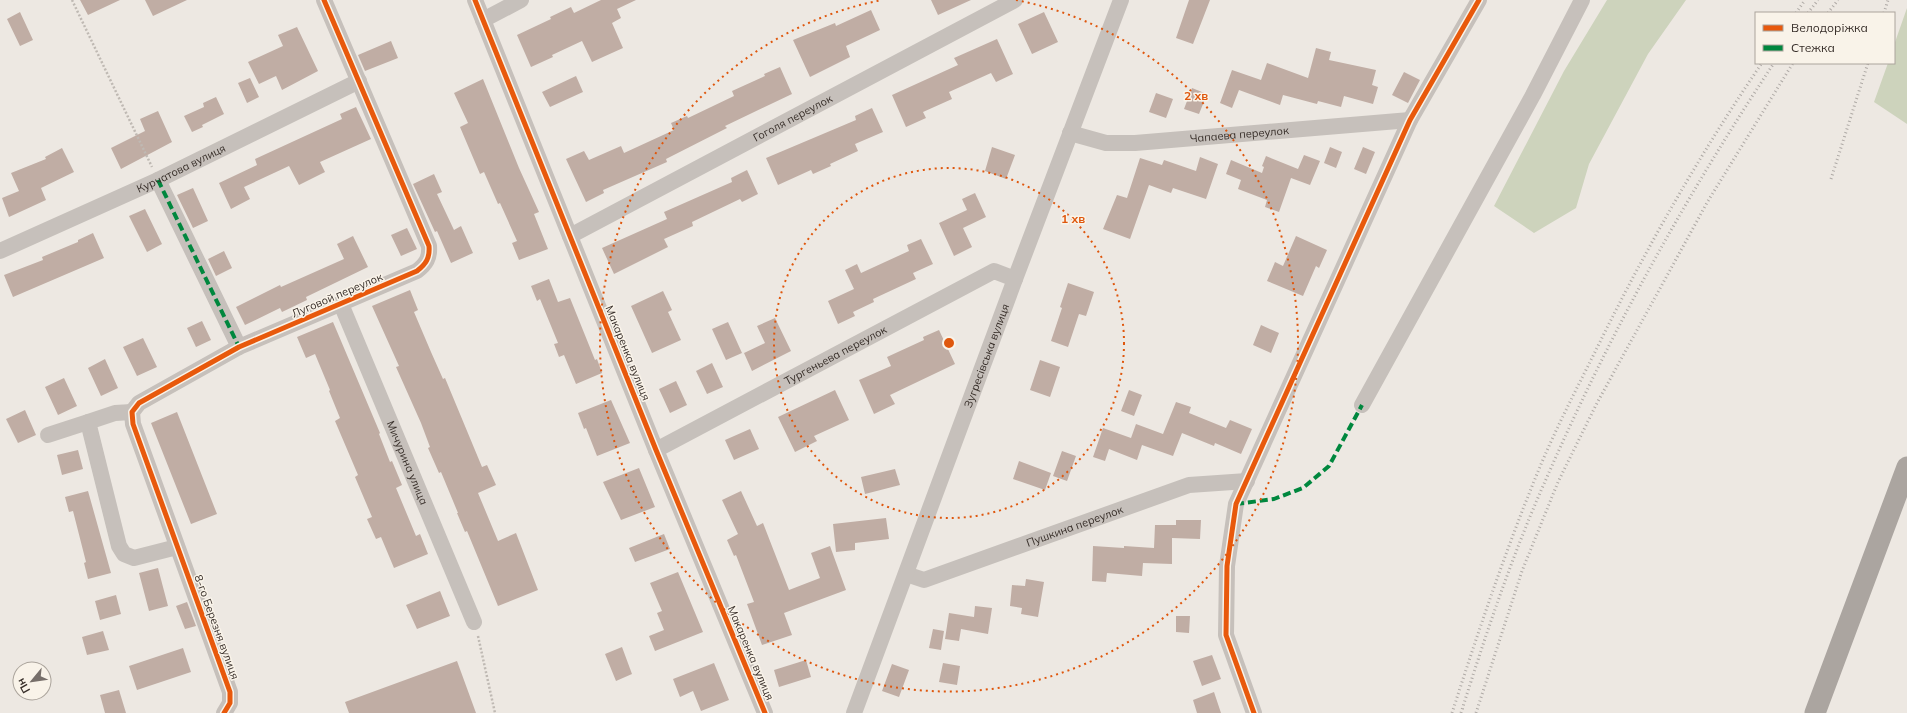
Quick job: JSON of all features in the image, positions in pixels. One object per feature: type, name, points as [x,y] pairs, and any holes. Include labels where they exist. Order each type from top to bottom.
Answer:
[{"type":"main road","points":[[1815,713],[1907,467]]},
{"type":"street","name":"Луговой переулок","points":[[132,412],[139,403],[239,347],[417,271],[428,260],[430,254],[429,246],[324,0]]},
{"type":"street","name":"Макаренка вулиця","points":[[475,0],[656,450],[765,713]]},
{"type":"street","points":[[483,20],[521,0]]},
{"type":"street","name":"Гоголя переулок","points":[[570,236],[1015,0]]},
{"type":"street","name":"Зугресівська вулиця","points":[[854,713],[1015,279],[1121,0]]},
{"type":"street","points":[[1254,713],[1226,635],[1227,566],[1236,504],[1410,120],[1479,0]]},
{"type":"street","points":[[1362,405],[1533,95],[1582,0]]},
{"type":"street","name":"Курчатова вулиця","points":[[0,251],[158,180],[359,81]]},
{"type":"street","name":"Чапаева переулок","points":[[1070,133],[1106,143],[1135,143],[1410,120]]},
{"type":"street","points":[[158,180],[239,347]]},
{"type":"street","name":"Тургеньева переулок","points":[[656,450],[994,270],[1015,279]]},
{"type":"street","name":"Мичурина улица","points":[[341,304],[474,622]]},
{"type":"street","points":[[48,435],[115,413],[132,412],[133,424],[177,547],[134,558],[124,554],[121,550],[88,422]]},
{"type":"street","name":"Пушкина переулок","points":[[906,574],[924,580],[1189,485],[1247,481]]},
{"type":"street","name":"8-го Березня вулиця","points":[[177,547],[230,692],[230,703],[224,713]]},
{"type":"path","points":[[72,0],[158,180]]},
{"type":"path","points":[[474,622],[495,713]]},
{"type":"green space","points":[[1607,0],[1686,0],[1648,54],[1589,164],[1576,208],[1534,233],[1494,206],[1564,71]]},
{"type":"green space","points":[[1907,8],[1907,124],[1874,102],[1888,64],[1895,64],[1895,42]]},
{"type":"building","points":[[80,0],[120,0],[88,15]]},
{"type":"building","points":[[145,0],[187,0],[153,16]]},
{"type":"building","points":[[601,0],[636,0],[617,9],[621,18],[612,23],[623,48],[592,62],[582,41],[531,67],[517,35],[551,19],[550,17],[571,7],[574,13]]},
{"type":"building","points":[[931,0],[971,0],[938,15]]},
{"type":"building","points":[[1189,0],[1210,0],[1193,44],[1176,38]]},
{"type":"building","points":[[871,10],[880,30],[846,46],[850,57],[810,77],[793,40],[835,23],[836,26]]},
{"type":"building","points":[[20,12],[33,40],[20,46],[7,19]]},
{"type":"building","points":[[1044,12],[1058,42],[1032,54],[1018,24]]},
{"type":"building","points":[[297,27],[318,71],[282,90],[276,76],[259,84],[248,62],[283,46],[278,35]]},
{"type":"building","points":[[997,39],[1013,74],[996,82],[991,73],[949,92],[952,99],[923,112],[926,118],[906,127],[892,95],[958,65],[954,58]]},
{"type":"building","points":[[391,41],[398,58],[365,71],[358,55]]},
{"type":"building","points":[[1316,48],[1331,52],[1329,60],[1376,70],[1372,85],[1378,87],[1373,104],[1344,96],[1341,107],[1318,101],[1317,104],[1283,95],[1280,105],[1239,90],[1232,108],[1220,103],[1232,70],[1261,80],[1267,63],[1308,78]]},
{"type":"building","points":[[780,67],[792,94],[725,126],[727,128],[666,159],[667,162],[603,190],[604,193],[586,202],[566,159],[584,151],[589,160],[621,146],[624,153],[674,130],[671,123],[687,116],[688,118],[734,96],[732,91],[765,76],[764,74]]},
{"type":"building","points":[[1404,72],[1420,80],[1408,103],[1392,95]]},
{"type":"building","points":[[576,76],[583,92],[550,107],[542,92]]},
{"type":"building","points":[[250,78],[259,97],[247,103],[238,83]]},
{"type":"building","points":[[483,79],[519,168],[539,212],[534,214],[548,249],[519,260],[512,243],[517,241],[484,172],[480,174],[460,127],[468,123],[454,93]]},
{"type":"building","points":[[1192,88],[1207,94],[1199,114],[1184,109]]},
{"type":"building","points":[[1156,93],[1173,99],[1166,118],[1149,112]]},
{"type":"building","points":[[216,97],[224,114],[192,132],[184,116],[204,107],[203,103]]},
{"type":"building","points":[[356,107],[371,139],[320,162],[325,172],[299,185],[289,166],[244,187],[250,199],[231,209],[219,183],[257,165],[255,159],[342,119],[340,114]]},
{"type":"building","points":[[872,108],[883,132],[855,144],[858,151],[830,164],[831,166],[813,174],[811,170],[778,185],[766,158],[856,120],[855,116]]},
{"type":"building","points":[[158,111],[172,142],[121,169],[111,148],[145,131],[140,119]]},
{"type":"building","points":[[992,147],[1015,155],[1006,179],[985,171]]},
{"type":"building","points":[[1330,147],[1342,152],[1336,168],[1324,163]]},
{"type":"building","points":[[1363,147],[1375,152],[1366,174],[1354,169]]},
{"type":"building","points":[[62,148],[74,172],[41,188],[46,200],[9,217],[2,198],[19,191],[11,173],[46,159],[45,157]]},
{"type":"building","points":[[1304,155],[1320,161],[1310,185],[1291,178],[1279,212],[1265,207],[1267,200],[1238,189],[1241,180],[1226,174],[1231,160],[1262,173],[1264,167],[1262,166],[1266,156],[1298,169]]},
{"type":"building","points":[[1200,157],[1218,164],[1206,199],[1173,188],[1171,193],[1149,185],[1130,239],[1103,229],[1117,195],[1127,198],[1140,158],[1162,165],[1164,160],[1196,171]]},
{"type":"building","points":[[747,170],[758,194],[742,202],[740,199],[692,222],[693,226],[664,239],[668,247],[614,274],[602,248],[667,219],[664,212],[732,182],[731,178]]},
{"type":"building","points":[[434,174],[442,192],[437,194],[454,230],[461,226],[473,253],[451,263],[437,231],[435,232],[413,184]]},
{"type":"building","points":[[193,188],[208,221],[193,228],[177,195]]},
{"type":"building","points":[[975,193],[986,217],[963,228],[972,247],[954,256],[939,223],[967,210],[962,199]]},
{"type":"building","points":[[145,209],[162,244],[147,252],[129,216]]},
{"type":"building","points":[[407,228],[417,249],[401,256],[391,235]]},
{"type":"building","points":[[93,233],[104,258],[13,297],[4,275],[43,260],[42,257],[78,242],[78,240]]},
{"type":"building","points":[[353,236],[368,267],[306,297],[307,300],[282,312],[280,308],[245,325],[236,307],[280,285],[281,287],[344,259],[337,244]]},
{"type":"building","points":[[1296,236],[1327,250],[1319,268],[1316,266],[1303,296],[1267,281],[1275,262],[1283,266]]},
{"type":"building","points":[[921,239],[933,264],[913,273],[916,279],[873,299],[874,302],[853,312],[855,316],[838,324],[828,301],[854,289],[845,270],[857,264],[861,273],[909,251],[907,245]]},
{"type":"building","points":[[224,251],[232,268],[216,276],[208,259]]},
{"type":"building","points":[[549,279],[558,302],[570,298],[595,360],[597,359],[602,373],[576,384],[564,355],[559,357],[554,344],[558,343],[540,299],[537,301],[531,286]]},
{"type":"building","points":[[1068,283],[1094,292],[1086,316],[1079,314],[1068,347],[1051,341],[1062,308],[1060,307]]},
{"type":"building","points":[[410,290],[418,310],[414,312],[431,352],[443,379],[445,378],[482,467],[487,465],[496,485],[478,493],[498,541],[516,533],[538,590],[498,606],[467,531],[465,532],[441,472],[439,473],[428,448],[430,447],[421,423],[396,367],[399,366],[372,306]]},
{"type":"building","points":[[663,291],[672,310],[668,312],[681,340],[652,353],[631,306]]},
{"type":"building","points":[[775,318],[791,351],[752,371],[744,353],[765,343],[757,326]]},
{"type":"building","points":[[202,321],[211,340],[196,347],[187,328]]},
{"type":"building","points":[[333,322],[380,433],[379,434],[390,462],[392,461],[402,485],[396,488],[416,536],[420,534],[428,554],[394,568],[381,537],[376,539],[367,519],[372,517],[355,477],[358,475],[335,421],[340,418],[315,354],[306,358],[297,337]]},
{"type":"building","points":[[728,322],[742,353],[726,360],[712,329]]},
{"type":"building","points":[[1261,325],[1279,333],[1271,353],[1253,345]]},
{"type":"building","points":[[939,330],[955,364],[890,395],[895,404],[874,414],[859,380],[891,366],[887,357],[924,340],[923,337]]},
{"type":"building","points":[[143,338],[157,367],[137,376],[123,347]]},
{"type":"building","points":[[105,359],[118,388],[101,396],[88,368]]},
{"type":"building","points":[[1040,360],[1060,367],[1050,397],[1030,390]]},
{"type":"building","points":[[712,363],[723,387],[707,394],[696,371]]},
{"type":"building","points":[[64,378],[77,406],[58,415],[45,387]]},
{"type":"building","points":[[676,381],[687,405],[670,413],[659,389]]},
{"type":"building","points":[[835,390],[849,420],[814,436],[817,441],[795,452],[778,417]]},
{"type":"building","points":[[1129,390],[1142,395],[1134,416],[1121,411]]},
{"type":"building","points":[[611,400],[630,443],[597,456],[586,428],[584,429],[578,413]]},
{"type":"building","points":[[1176,402],[1191,407],[1189,413],[1226,428],[1230,420],[1252,429],[1241,454],[1215,443],[1214,446],[1182,433],[1173,456],[1142,445],[1137,460],[1109,449],[1105,461],[1093,457],[1103,428],[1131,438],[1136,424],[1163,434]]},
{"type":"building","points":[[25,410],[36,435],[18,443],[6,419]]},
{"type":"building","points":[[177,412],[217,514],[191,524],[151,423]]},
{"type":"building","points":[[750,429],[759,449],[734,460],[725,440]]},
{"type":"building","points":[[78,450],[83,469],[62,475],[57,455]]},
{"type":"building","points":[[1062,451],[1076,456],[1067,481],[1053,476]]},
{"type":"building","points":[[1019,461],[1051,473],[1045,490],[1013,479]]},
{"type":"building","points":[[639,468],[655,507],[621,520],[603,482]]},
{"type":"building","points":[[895,469],[900,485],[865,494],[861,477]]},
{"type":"building","points":[[88,491],[111,573],[88,579],[84,563],[86,562],[73,511],[69,512],[65,497]]},
{"type":"building","points":[[741,491],[757,526],[763,523],[789,590],[820,578],[811,553],[830,546],[846,590],[784,613],[792,635],[762,645],[747,604],[754,602],[736,555],[734,556],[727,540],[738,534],[722,500]]},
{"type":"building","points":[[886,518],[889,539],[855,543],[855,550],[836,552],[833,524]]},
{"type":"building","points":[[1176,520],[1201,520],[1200,539],[1172,538],[1172,564],[1143,563],[1142,576],[1107,573],[1106,582],[1092,581],[1093,546],[1154,548],[1155,525],[1176,525]]},
{"type":"building","points":[[664,534],[670,549],[635,562],[629,548]]},
{"type":"building","points":[[158,568],[168,606],[149,611],[139,573]]},
{"type":"building","points":[[678,572],[703,632],[655,651],[649,636],[664,630],[657,613],[662,611],[650,583]]},
{"type":"building","points":[[1026,579],[1044,582],[1038,617],[1021,614],[1022,608],[1010,606],[1012,585],[1025,586]]},
{"type":"building","points":[[440,591],[450,616],[417,629],[406,605]]},
{"type":"building","points":[[116,595],[121,614],[100,620],[95,601]]},
{"type":"building","points":[[187,602],[196,626],[185,629],[176,606]]},
{"type":"building","points":[[975,606],[992,608],[988,634],[961,629],[959,641],[945,639],[949,613],[974,617]]},
{"type":"building","points":[[1176,616],[1190,616],[1189,633],[1176,632]]},
{"type":"building","points":[[933,629],[944,631],[941,650],[929,648]]},
{"type":"building","points":[[103,631],[109,650],[87,655],[82,637]]},
{"type":"building","points":[[622,647],[632,674],[616,681],[605,654]]},
{"type":"building","points":[[183,648],[191,672],[137,690],[129,666]]},
{"type":"building","points":[[1212,655],[1221,679],[1202,686],[1193,661]]},
{"type":"building","points":[[806,660],[811,677],[779,687],[774,670]]},
{"type":"building","points":[[457,661],[476,713],[349,713],[345,702]]},
{"type":"building","points":[[714,663],[729,700],[701,711],[693,691],[680,697],[673,679]]},
{"type":"building","points":[[943,663],[960,666],[957,685],[939,682]]},
{"type":"building","points":[[892,664],[909,670],[899,697],[882,691]]},
{"type":"building","points":[[119,690],[126,713],[105,713],[100,695]]},
{"type":"building","points":[[1214,692],[1221,713],[1197,713],[1193,700]]},
{"type":"railway","points":[[1797,12],[1805,0]]},
{"type":"railway","points":[[1809,12],[1818,0]]},
{"type":"railway","points":[[1829,12],[1838,0]]},
{"type":"railway","points":[[1884,12],[1888,0]]},
{"type":"railway","points":[[1452,713],[1482,622],[1525,503],[1558,427],[1633,278],[1673,204],[1716,133],[1761,64]]},
{"type":"railway","points":[[1461,713],[1511,564],[1571,423],[1652,265],[1711,163],[1773,64]]},
{"type":"railway","points":[[1476,713],[1522,571],[1558,482],[1597,403],[1708,201],[1792,64]]},
{"type":"railway","points":[[1831,179],[1868,64]]},
{"type":"marked path","points":[[158,180],[239,347]]},
{"type":"marked path","points":[[1236,504],[1274,499],[1303,488],[1329,466],[1362,405]]},
{"type":"cycle path","points":[[224,713],[230,703],[230,692],[133,424],[132,412],[139,403],[239,347],[417,271],[423,266],[429,254],[429,246],[324,0]]},
{"type":"cycle path","points":[[475,0],[656,450],[765,713]]},
{"type":"cycle path","points":[[1254,713],[1226,635],[1227,566],[1236,504],[1410,120],[1479,0]]}]
